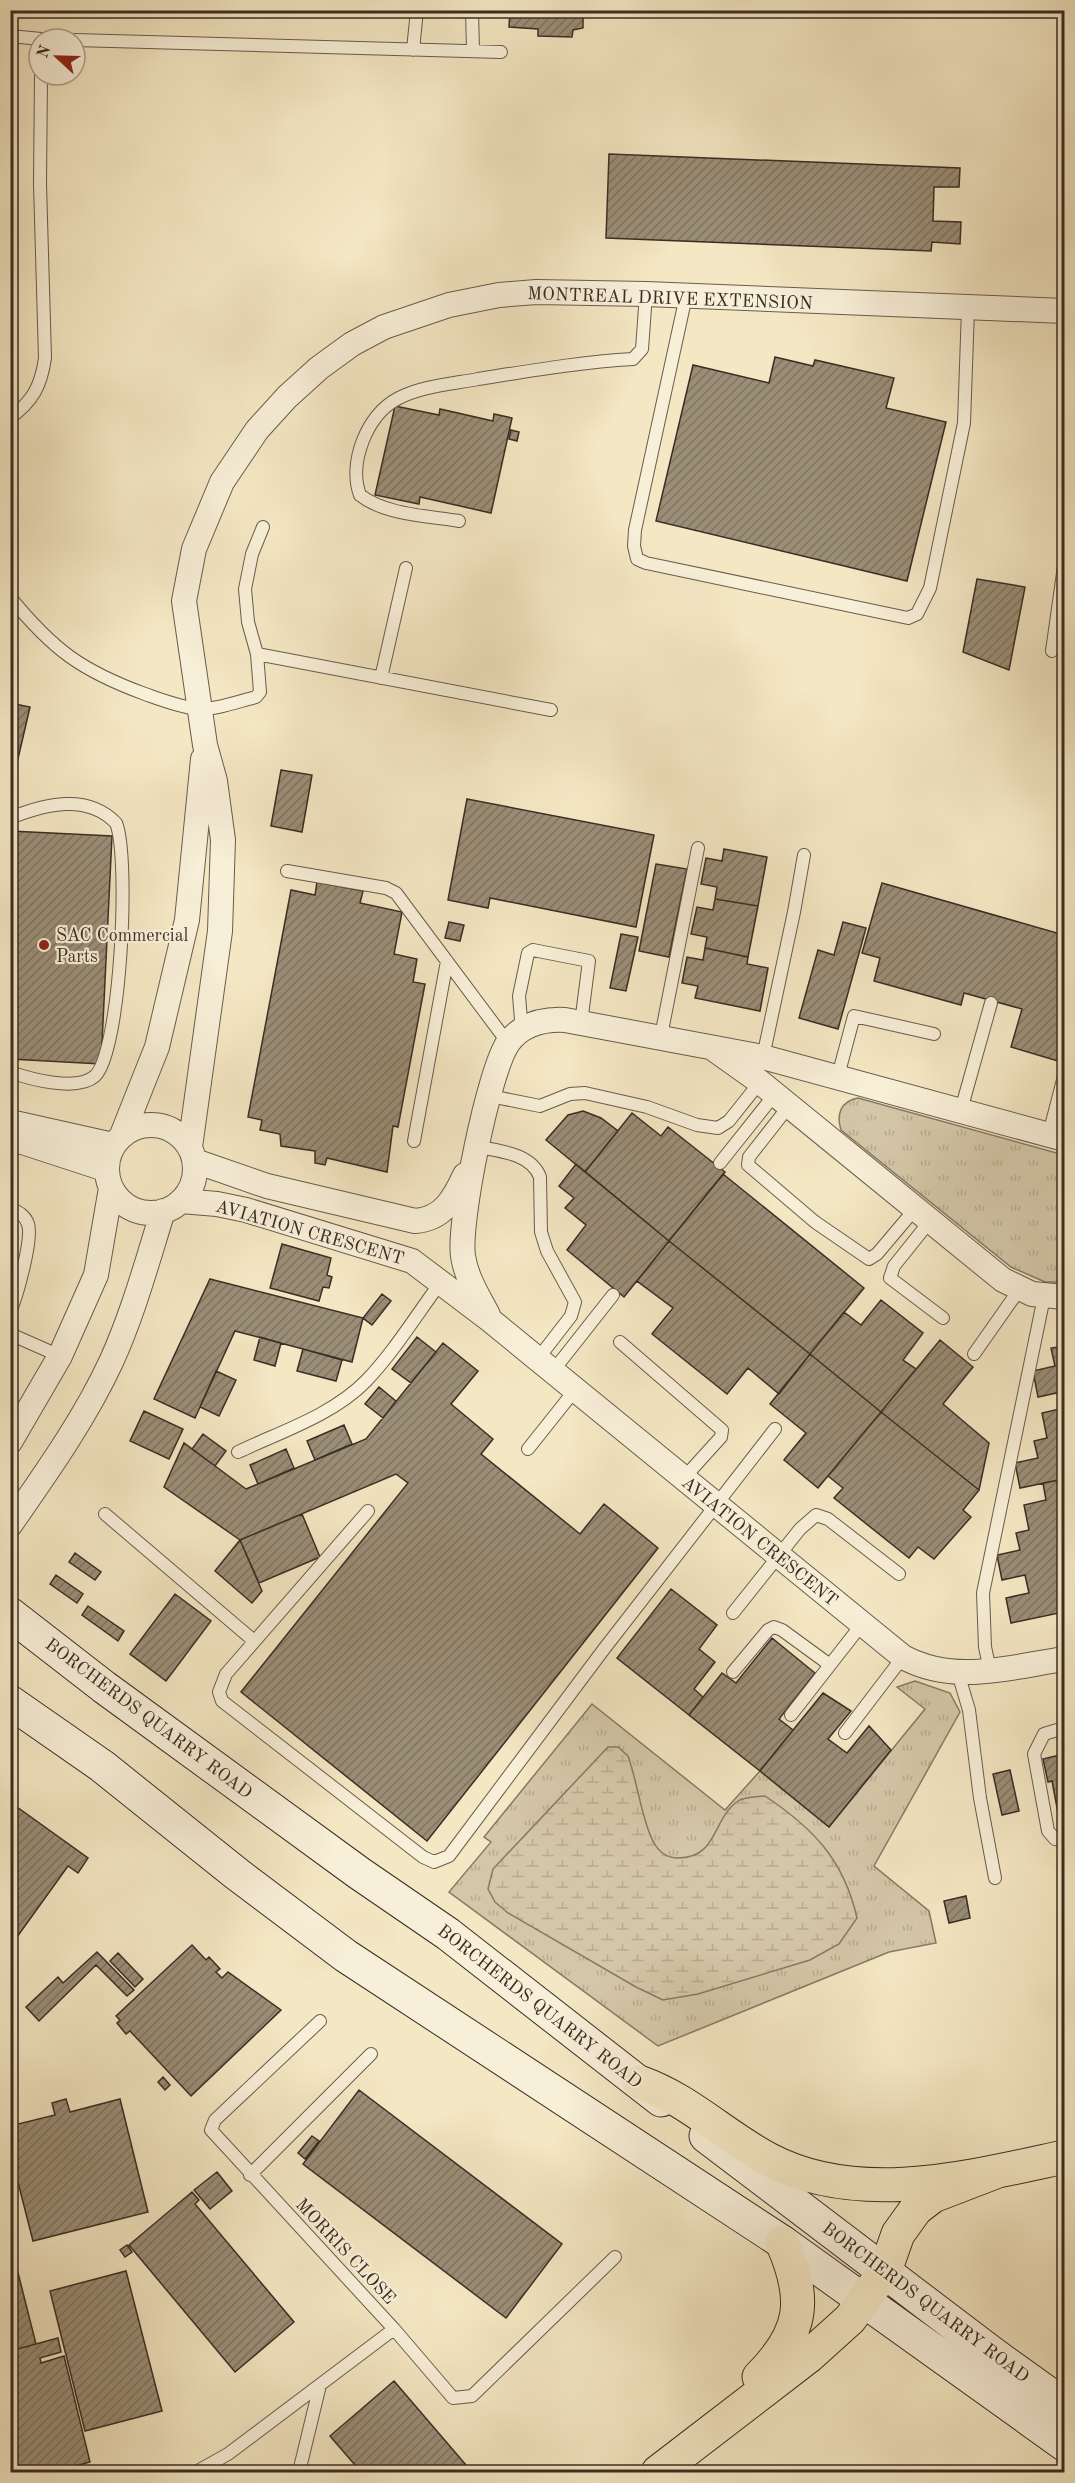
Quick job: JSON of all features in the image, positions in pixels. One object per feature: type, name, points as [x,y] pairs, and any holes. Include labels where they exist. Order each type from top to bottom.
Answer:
[{"type":"highway","points":[[639,2082],[665,2091],[770,2160],[818,2177],[859,2183],[907,2184],[998,2172],[1065,2157]]},
{"type":"highway","points":[[658,2472],[809,2356],[865,2301],[885,2271],[898,2234],[916,2209],[938,2193],[998,2172]]},
{"type":"highway","points":[[688,2449],[767,2370],[782,2352],[794,2332],[799,2308],[796,2280],[782,2242]]},
{"type":"main road","name":"BORCHERDS QUARRY ROAD","points":[[10,1614],[104,1687],[359,1873],[448,1934],[993,2354],[1065,2405]]},
{"type":"main road","name":"BORCHERDS QUARRY ROAD","points":[[10,1702],[102,1766],[237,1874],[346,1956],[550,2087],[782,2242],[1065,2444]]},
{"type":"street","name":"MONTREAL DRIVE EXTENSION","points":[[192,1154],[223,884],[220,811],[205,745],[184,601],[194,549],[206,516],[235,460],[257,430],[287,397],[319,368],[352,344],[384,327],[449,305],[499,295],[536,292],[646,294],[968,309],[1065,311]]},
{"type":"street","name":"MONTREAL DRIVE EXTENSION","points":[[117,1140],[157,1047],[187,920],[205,745]]},
{"type":"street","points":[[515,1037],[538,1021],[565,1020],[661,1036],[763,1057],[1057,1136]]},
{"type":"street","name":"AVIATION CRESCENT","points":[[490,1320],[467,1271],[463,1257],[464,1221],[477,1150],[499,1060],[515,1037]]},
{"type":"street","points":[[708,1046],[775,1094],[1003,1280],[1019,1290],[1054,1297]]},
{"type":"street","points":[[10,1122],[117,1140],[145,1124],[158,1125],[182,1136],[192,1154],[193,1182],[172,1206],[110,1364],[66,1443],[10,1525]]},
{"type":"street","points":[[10,1137],[108,1179],[128,1207],[140,1212],[172,1206]]},
{"type":"street","points":[[10,1442],[60,1356],[96,1275],[108,1179],[117,1140]]},
{"type":"street","name":"AVIATION CRESCENT","points":[[192,1154],[277,1188],[415,1221],[427,1220],[442,1212],[477,1150]]},
{"type":"street","name":"AVIATION CRESCENT","points":[[172,1206],[217,1204],[246,1210],[299,1228],[393,1253],[412,1261],[490,1320],[903,1657],[938,1672],[958,1673],[1065,1659]]},
{"type":"lane","points":[[413,50],[417,10]]},
{"type":"lane","points":[[472,10],[472,51]]},
{"type":"lane","points":[[10,36],[27,38]]},
{"type":"lane","points":[[87,40],[501,52]]},
{"type":"lane","points":[[10,418],[33,398],[41,385],[45,358],[40,184],[41,87]]},
{"type":"lane","points":[[459,521],[385,507],[371,503],[360,495],[355,474],[358,455],[370,428],[383,409],[409,395],[456,383],[558,367],[633,359],[642,350],[646,294]]},
{"type":"lane","points":[[686,296],[635,530],[634,546],[637,559],[645,563],[908,618],[916,614],[930,588],[964,423],[968,309]]},
{"type":"lane","points":[[10,597],[53,643],[81,666],[100,677],[173,704],[200,709],[259,695],[257,654],[245,611],[244,590],[252,554],[263,527]]},
{"type":"lane","points":[[1052,651],[1065,566]]},
{"type":"lane","points":[[381,678],[405,568]]},
{"type":"lane","points":[[257,654],[551,710]]},
{"type":"lane","points":[[10,818],[51,804],[81,805],[97,809],[116,823],[122,852],[122,930],[110,1036],[101,1067],[88,1080],[56,1084],[10,1072]]},
{"type":"lane","points":[[661,1036],[698,848]]},
{"type":"lane","points":[[763,1057],[804,855]]},
{"type":"lane","points":[[287,871],[386,888],[396,893],[447,961],[515,1037]]},
{"type":"lane","points":[[515,1037],[519,996],[528,953],[533,950],[589,962],[581,1023]]},
{"type":"lane","points":[[414,1142],[447,961]]},
{"type":"lane","points":[[961,1110],[991,1003]]},
{"type":"lane","points":[[838,1076],[854,1016],[934,1034]]},
{"type":"lane","points":[[1057,1136],[1065,1076]]},
{"type":"lane","points":[[490,1096],[540,1106],[570,1094],[585,1093],[647,1107],[707,1127],[718,1128],[775,1094]]},
{"type":"lane","points":[[720,1163],[775,1094]]},
{"type":"lane","points":[[775,1094],[748,1165],[815,1222],[868,1259],[877,1254],[922,1215]]},
{"type":"lane","points":[[477,1150],[527,1161],[537,1168],[540,1177],[544,1242],[575,1302],[572,1316],[545,1366]]},
{"type":"lane","points":[[10,1208],[23,1216],[29,1226],[28,1240],[10,1312]]},
{"type":"lane","points":[[922,1215],[894,1266],[890,1278],[943,1318]]},
{"type":"lane","points":[[238,1452],[294,1426],[347,1396],[366,1380],[441,1282]]},
{"type":"lane","points":[[975,1354],[1019,1290]]},
{"type":"lane","points":[[545,1366],[613,1295]]},
{"type":"lane","points":[[990,1670],[985,1647],[983,1593],[1054,1297]]},
{"type":"lane","points":[[10,1334],[60,1356]]},
{"type":"lane","points":[[620,1342],[722,1430],[721,1437],[683,1479]]},
{"type":"lane","points":[[528,1449],[575,1390]]},
{"type":"lane","points":[[368,1511],[226,1674],[219,1692],[222,1701],[423,1857],[434,1862],[443,1860],[488,1806],[604,1649],[776,1429]]},
{"type":"lane","points":[[105,1514],[254,1641]]},
{"type":"lane","points":[[733,1613],[816,1515],[828,1519],[899,1574]]},
{"type":"lane","points":[[791,1715],[862,1624]]},
{"type":"lane","points":[[733,1672],[768,1630],[774,1627],[782,1630],[830,1665]]},
{"type":"lane","points":[[845,1733],[903,1657]]},
{"type":"lane","points":[[958,1673],[969,1710],[980,1798],[995,1878]]},
{"type":"lane","points":[[1065,1728],[1044,1734],[1034,1754],[1048,1831],[1054,1839],[1065,1840]]},
{"type":"lane","name":"MORRIS CLOSE","points":[[196,2472],[228,2454],[394,2330],[213,2135],[212,2125],[320,2021]]},
{"type":"lane","points":[[250,2175],[371,2054]]},
{"type":"lane","points":[[394,2330],[453,2398],[472,2396],[615,2257]]},
{"type":"lane","points":[[299,2472],[320,2385]]},
{"type":"green space","points":[[858,1098],[1064,1155],[1064,1282],[1045,1282],[1011,1267],[841,1130],[839,1119],[841,1109],[847,1102]]},
{"type":"green space","points":[[915,1681],[950,1693],[960,1712],[874,1866],[929,1911],[936,1943],[889,1952],[658,2046],[449,1892],[491,1842],[484,1837],[592,1704],[725,1810],[760,1771],[829,1827],[925,1709],[897,1687]]},
{"type":"green space","points":[[608,1747],[618,1747],[628,1756],[649,1833],[657,1848],[670,1857],[691,1856],[701,1852],[708,1845],[730,1809],[738,1801],[744,1799],[765,1796],[798,1820],[812,1833],[835,1862],[851,1897],[857,1918],[839,1944],[810,1960],[698,1994],[663,2000],[636,1987],[508,1913],[495,1902],[488,1889],[493,1869]]},
{"type":"building","points":[[510,10],[583,10],[583,28],[573,30],[572,37],[538,36],[538,29],[509,27]]},
{"type":"building","points":[[609,154],[960,168],[959,187],[934,187],[933,221],[961,222],[960,244],[932,242],[931,251],[606,238]]},
{"type":"building","points":[[775,357],[813,366],[815,360],[894,378],[886,408],[946,422],[907,581],[656,521],[693,365],[769,383]]},
{"type":"building","points":[[395,406],[439,415],[440,409],[493,421],[494,414],[512,418],[491,513],[420,497],[419,504],[375,495]]},
{"type":"building","points":[[511,430],[519,432],[517,441],[509,439]]},
{"type":"building","points":[[977,579],[1025,587],[1009,670],[963,652]]},
{"type":"building","points":[[10,703],[30,707],[10,793]]},
{"type":"building","points":[[281,770],[312,775],[302,832],[271,826]]},
{"type":"building","points":[[467,799],[654,835],[636,927],[490,898],[488,908],[448,900]]},
{"type":"building","points":[[10,831],[112,836],[101,1064],[10,1059]]},
{"type":"building","points":[[724,849],[767,857],[758,906],[715,899],[717,887],[701,884],[706,858],[722,861]]},
{"type":"building","points":[[656,864],[687,869],[669,957],[639,951]]},
{"type":"building","points":[[317,882],[363,891],[360,903],[402,912],[394,954],[417,959],[413,982],[425,984],[398,1127],[393,1126],[387,1172],[327,1158],[325,1165],[315,1163],[315,1151],[281,1146],[280,1134],[260,1130],[262,1120],[248,1117],[291,890],[315,895]]},
{"type":"building","points":[[882,883],[1064,935],[1064,1037],[1058,1061],[1011,1047],[1022,1009],[964,993],[961,1005],[874,981],[880,958],[862,953]]},
{"type":"building","points":[[715,899],[758,906],[748,957],[705,948],[707,937],[691,934],[697,907],[713,910]]},
{"type":"building","points":[[449,922],[464,925],[460,941],[445,938]]},
{"type":"building","points":[[843,922],[866,928],[838,1029],[799,1018],[818,950],[834,955]]},
{"type":"building","points":[[621,934],[638,937],[626,991],[610,988]]},
{"type":"building","points":[[705,948],[748,957],[747,964],[768,968],[760,1011],[695,998],[698,986],[682,983],[687,957],[703,960]]},
{"type":"building","points":[[583,1111],[601,1118],[618,1131],[585,1172],[546,1140],[568,1115]]},
{"type":"building","points":[[632,1113],[661,1136],[668,1127],[725,1172],[669,1241],[585,1172]]},
{"type":"building","points":[[576,1164],[669,1241],[624,1297],[567,1250],[586,1225],[565,1208],[574,1198],[559,1186]]},
{"type":"building","points":[[723,1174],[864,1288],[810,1354],[669,1241]]},
{"type":"building","points":[[669,1241],[810,1354],[779,1394],[748,1368],[727,1394],[652,1334],[673,1308],[637,1281]]},
{"type":"building","points":[[282,1244],[331,1258],[327,1275],[332,1277],[329,1288],[323,1287],[319,1301],[270,1288]]},
{"type":"building","points":[[210,1279],[363,1318],[352,1362],[235,1331],[195,1418],[154,1399]]},
{"type":"building","points":[[382,1294],[391,1301],[372,1325],[363,1318]]},
{"type":"building","points":[[881,1300],[923,1333],[903,1360],[916,1369],[881,1412],[810,1354],[844,1312],[861,1325]]},
{"type":"building","points":[[260,1337],[281,1343],[275,1366],[254,1360]]},
{"type":"building","points":[[417,1337],[436,1352],[411,1383],[392,1369]]},
{"type":"building","points":[[940,1340],[973,1367],[943,1404],[989,1443],[979,1490],[881,1412]]},
{"type":"building","points":[[443,1343],[478,1371],[451,1404],[493,1439],[481,1454],[580,1534],[604,1504],[658,1548],[427,1841],[241,1692],[408,1483],[396,1474],[240,1540],[164,1487],[184,1443],[246,1489],[366,1439]]},
{"type":"building","points":[[1064,1346],[1064,1408],[1061,1392],[1038,1397],[1033,1371],[1055,1366],[1051,1348]]},
{"type":"building","points":[[303,1349],[342,1360],[336,1381],[297,1371]]},
{"type":"building","points":[[810,1354],[881,1412],[818,1488],[784,1460],[806,1433],[770,1404]]},
{"type":"building","points":[[216,1371],[236,1380],[219,1416],[200,1407]]},
{"type":"building","points":[[379,1387],[396,1401],[383,1418],[365,1404]]},
{"type":"building","points":[[1064,1408],[1064,1479],[1020,1488],[1015,1463],[1038,1458],[1034,1441],[1047,1438],[1042,1413]]},
{"type":"building","points":[[144,1411],[183,1429],[169,1459],[130,1441]]},
{"type":"building","points":[[881,1412],[979,1490],[963,1510],[971,1517],[934,1559],[918,1547],[909,1558],[834,1498],[843,1488],[828,1476]]},
{"type":"building","points":[[344,1425],[352,1444],[315,1460],[307,1441]]},
{"type":"building","points":[[203,1434],[226,1451],[215,1466],[192,1449]]},
{"type":"building","points":[[286,1449],[294,1468],[258,1484],[250,1465]]},
{"type":"building","points":[[1064,1479],[1064,1612],[1011,1623],[1006,1598],[1029,1593],[1025,1575],[1002,1580],[997,1555],[1020,1550],[1016,1533],[1029,1530],[1024,1505],[1046,1500],[1043,1483]]},
{"type":"building","points":[[302,1514],[320,1557],[259,1583],[240,1540]]},
{"type":"building","points":[[240,1540],[262,1591],[252,1603],[215,1571]]},
{"type":"building","points":[[75,1553],[101,1572],[95,1580],[69,1562]]},
{"type":"building","points":[[56,1575],[83,1594],[77,1603],[50,1584]]},
{"type":"building","points":[[671,1589],[717,1625],[699,1649],[715,1662],[694,1689],[703,1697],[689,1715],[617,1658]]},
{"type":"building","points":[[175,1594],[211,1621],[166,1681],[130,1654]]},
{"type":"building","points":[[88,1606],[124,1631],[118,1641],[82,1615]]},
{"type":"building","points":[[772,1638],[815,1673],[779,1719],[793,1730],[760,1771],[689,1715],[722,1673],[736,1683]]},
{"type":"building","points":[[823,1693],[851,1711],[828,1739],[847,1753],[869,1726],[891,1750],[829,1827],[760,1771]]},
{"type":"building","points":[[1064,1754],[1064,1827],[1061,1812],[1058,1813],[1052,1781],[1048,1782],[1043,1759]]},
{"type":"building","points":[[1010,1770],[1019,1811],[1002,1815],[993,1774]]},
{"type":"building","points":[[10,1802],[88,1858],[78,1873],[68,1866],[12,1944]]},
{"type":"building","points":[[966,1896],[970,1918],[949,1923],[944,1901]]},
{"type":"building","points":[[192,1945],[206,1960],[209,1957],[220,1969],[216,1972],[222,1978],[228,1972],[281,2010],[191,2096],[130,2031],[126,2034],[117,2023],[120,2020],[116,2016]]},
{"type":"building","points":[[97,1952],[134,1990],[127,1996],[96,1965],[39,2021],[26,2007],[58,1977],[63,1983]]},
{"type":"building","points":[[118,1953],[143,1979],[135,1987],[110,1961]]},
{"type":"building","points":[[163,2077],[170,2085],[165,2090],[158,2082]]},
{"type":"building","points":[[359,2090],[562,2244],[506,2318],[303,2164]]},
{"type":"building","points":[[66,2099],[70,2112],[120,2099],[148,2212],[33,2241],[10,2151],[10,2126],[55,2115],[52,2103]]},
{"type":"building","points":[[312,2136],[319,2141],[305,2159],[298,2153]]},
{"type":"building","points":[[217,2172],[232,2191],[210,2209],[194,2190]]},
{"type":"building","points":[[192,2192],[199,2200],[195,2204],[294,2322],[235,2372],[129,2245]]},
{"type":"building","points":[[10,2241],[36,2344],[10,2351]]},
{"type":"building","points":[[127,2245],[132,2252],[125,2257],[120,2250]]},
{"type":"building","points":[[126,2271],[162,2411],[85,2431],[50,2291]]},
{"type":"building","points":[[58,2338],[61,2352],[40,2358],[41,2363],[64,2356],[90,2462],[53,2472],[10,2472],[10,2351]]},
{"type":"building","points":[[394,2381],[472,2472],[361,2472],[330,2436]]},
{"type":"place","name":"SAC Commercial Parts","points":[[44,945]]}]
